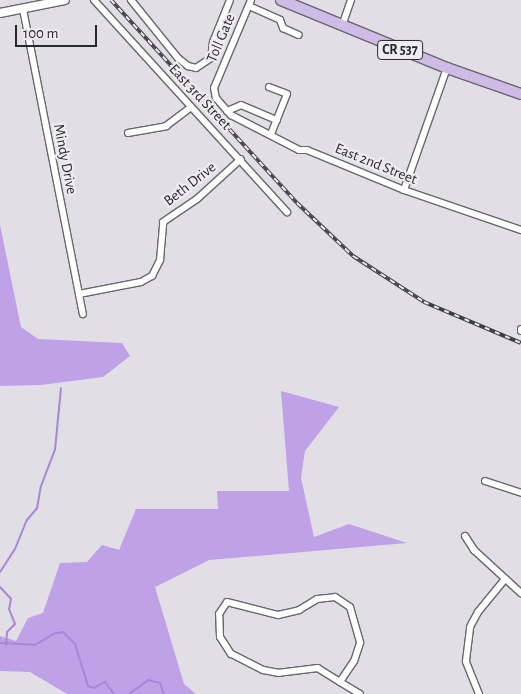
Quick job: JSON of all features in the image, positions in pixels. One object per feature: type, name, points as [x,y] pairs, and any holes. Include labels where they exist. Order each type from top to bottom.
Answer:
[{"type":"main road","name":"CR 537","points":[[281,0],[447,68],[521,94]]},
{"type":"street","points":[[0,13],[65,0]]},
{"type":"street","name":"East 3rd Street","points":[[94,0],[241,159],[287,212]]},
{"type":"street","points":[[131,0],[178,58],[188,66],[196,68],[211,58],[212,42],[230,0]]},
{"type":"street","points":[[342,26],[351,0]]},
{"type":"street","points":[[250,3],[280,20],[283,28],[299,36]]},
{"type":"street","name":"Toll Gate","points":[[227,111],[216,98],[214,88],[250,3]]},
{"type":"street","name":"Mindy Drive","points":[[23,8],[83,314]]},
{"type":"street","points":[[404,190],[447,68]]},
{"type":"street","points":[[269,87],[287,94],[271,134]]},
{"type":"street","points":[[227,111],[240,106],[277,120]]},
{"type":"street","points":[[128,133],[166,126],[191,107]]},
{"type":"street","name":"East 2nd Street","points":[[227,111],[237,120],[271,134],[299,150],[306,150],[404,190],[521,230]]},
{"type":"street","name":"Beth Drive","points":[[79,294],[141,282],[152,276],[160,260],[163,222],[197,199],[241,159]]},
{"type":"street","points":[[485,481],[521,494]]},
{"type":"street","points":[[465,536],[474,550],[521,593]]},
{"type":"street","points":[[479,694],[466,661],[470,627],[478,612],[505,579]]},
{"type":"street","points":[[340,682],[354,661],[360,643],[354,615],[343,602],[325,597],[298,610],[278,615],[234,601],[222,606],[218,621],[220,637],[225,647],[239,659],[271,672],[318,668],[340,682],[360,694]]},
{"type":"shaded area","points":[[0,225],[21,327],[38,339],[122,343],[130,356],[103,377],[41,385],[0,386]]},
{"type":"shaded area","points":[[281,391],[339,407],[305,451],[301,478],[314,537],[349,524],[407,543],[209,560],[155,587],[184,684],[196,694],[67,694],[30,672],[0,671],[0,636],[16,641],[28,618],[43,613],[60,563],[87,562],[102,545],[119,550],[136,509],[218,509],[217,491],[289,491]]},
{"type":"waterway","points":[[0,572],[15,549],[27,520],[37,508],[41,486],[55,450],[61,388]]},
{"type":"waterway","points":[[0,587],[11,599],[9,609],[15,624],[7,632],[6,645]]},
{"type":"waterway","points":[[0,643],[35,645],[53,634],[63,632],[75,644],[88,686],[94,688],[105,682],[114,694]]},
{"type":"waterway","points":[[129,694],[148,680],[160,683],[164,694]]},
{"type":"railway","points":[[111,0],[297,203],[353,256],[424,302],[521,343]]}]
